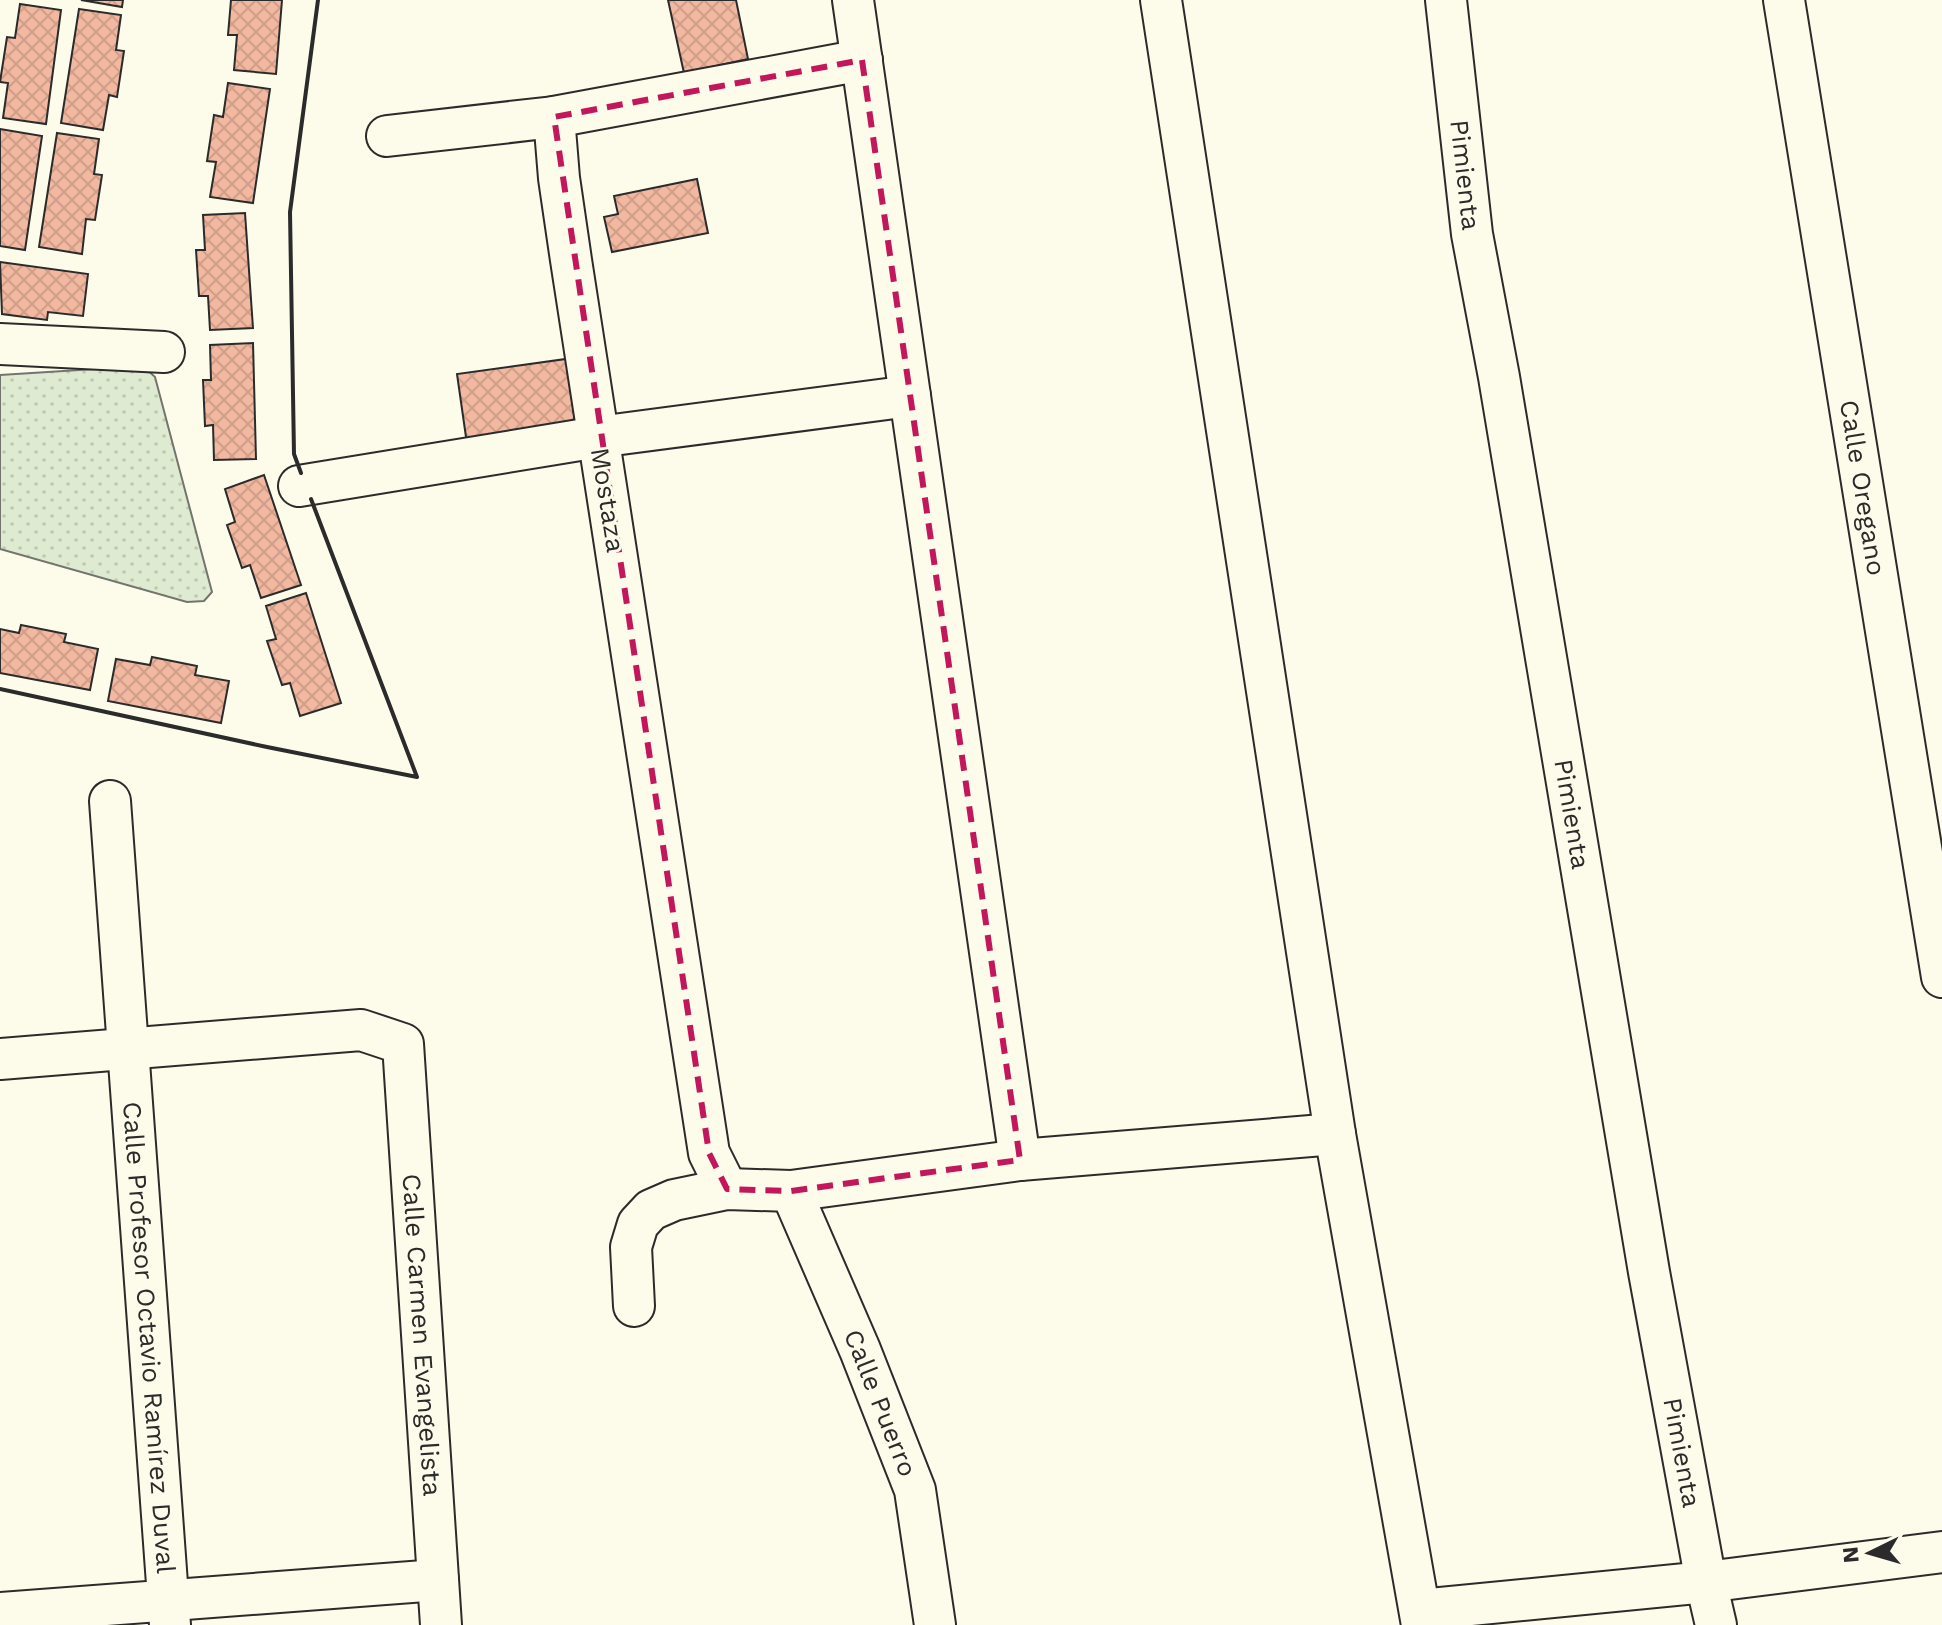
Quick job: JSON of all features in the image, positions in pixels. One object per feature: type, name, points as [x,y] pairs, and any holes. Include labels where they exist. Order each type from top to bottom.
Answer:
[{"type":"street","points":[[853,0],[1020,1160]]},
{"type":"street","points":[[1161,0],[1335,1134],[1421,1617],[1942,1552]]},
{"type":"street","name":"Pimienta","points":[[1446,0],[1472,234],[1499,377],[1649,1272],[1716,1625]]},
{"type":"street","name":"Calle Oregano","points":[[1784,0],[1942,977]]},
{"type":"street","points":[[387,136],[554,117],[862,60]]},
{"type":"street","name":"Mostaza","points":[[554,117],[559,178],[709,1153],[727,1189]]},
{"type":"street","points":[[0,344],[164,352]]},
{"type":"street","points":[[299,486],[598,437],[910,396]]},
{"type":"street","name":"Calle Profesor Octavio Ramírez Duval","points":[[110,801],[169,1613]]},
{"type":"street","name":"Calle Carmen Evangelista","points":[[128,1050],[361,1030],[403,1044],[441,1625]]},
{"type":"street","points":[[0,1059],[128,1050]]},
{"type":"street","points":[[634,1306],[631,1247],[638,1224],[651,1210],[674,1200],[727,1189],[791,1191],[1020,1160],[1335,1134]]},
{"type":"street","name":"Calle Puerro","points":[[791,1191],[860,1350],[915,1490],[935,1625]]},
{"type":"street","points":[[0,1613],[169,1613],[438,1580]]},
{"type":"highlighted area","points":[[862,60],[1020,1160],[791,1191],[727,1189],[709,1153],[554,117]]},
{"type":"green space","points":[[143,366],[155,377],[212,592],[204,601],[187,602],[0,549],[0,375]]},
{"type":"building","points":[[81,0],[123,0],[122,7]]},
{"type":"building","points":[[231,0],[282,0],[276,74],[234,70],[237,35],[228,35]]},
{"type":"building","points":[[668,0],[736,0],[748,59],[684,73]]},
{"type":"building","points":[[20,4],[61,10],[46,124],[3,118],[8,83],[0,82],[7,37],[15,38]]},
{"type":"building","points":[[79,9],[121,15],[116,50],[124,51],[117,97],[109,95],[103,130],[61,123]]},
{"type":"building","points":[[228,83],[270,89],[253,203],[210,197],[216,162],[207,161],[214,115],[223,117]]},
{"type":"building","points":[[0,129],[42,136],[25,250],[0,246]]},
{"type":"building","points":[[57,133],[99,139],[94,174],[102,175],[95,220],[86,219],[82,254],[39,247]]},
{"type":"building","points":[[697,179],[708,233],[612,252],[604,217],[618,214],[614,196]]},
{"type":"building","points":[[245,213],[253,328],[210,330],[208,296],[199,296],[196,250],[205,250],[203,215]]},
{"type":"building","points":[[0,262],[88,274],[83,316],[48,312],[47,320],[2,314]]},
{"type":"building","points":[[253,343],[256,459],[214,460],[213,425],[205,426],[203,380],[211,380],[210,345]]},
{"type":"building","points":[[566,359],[576,428],[467,444],[457,374]]},
{"type":"building","points":[[264,475],[301,585],[261,598],[250,565],[242,568],[227,525],[235,522],[225,489]]},
{"type":"building","points":[[306,593],[341,703],[300,716],[290,683],[282,685],[267,641],[276,639],[266,606]]},
{"type":"building","points":[[21,625],[66,634],[64,642],[98,649],[90,690],[0,673],[0,629],[19,633]]},
{"type":"building","points":[[152,657],[197,666],[195,675],[229,681],[221,723],[108,701],[116,659],[150,665]]},
{"type":"wall","points":[[301,473],[294,454],[290,212],[318,0]]},
{"type":"wall","points":[[0,689],[417,777],[311,499]]}]
